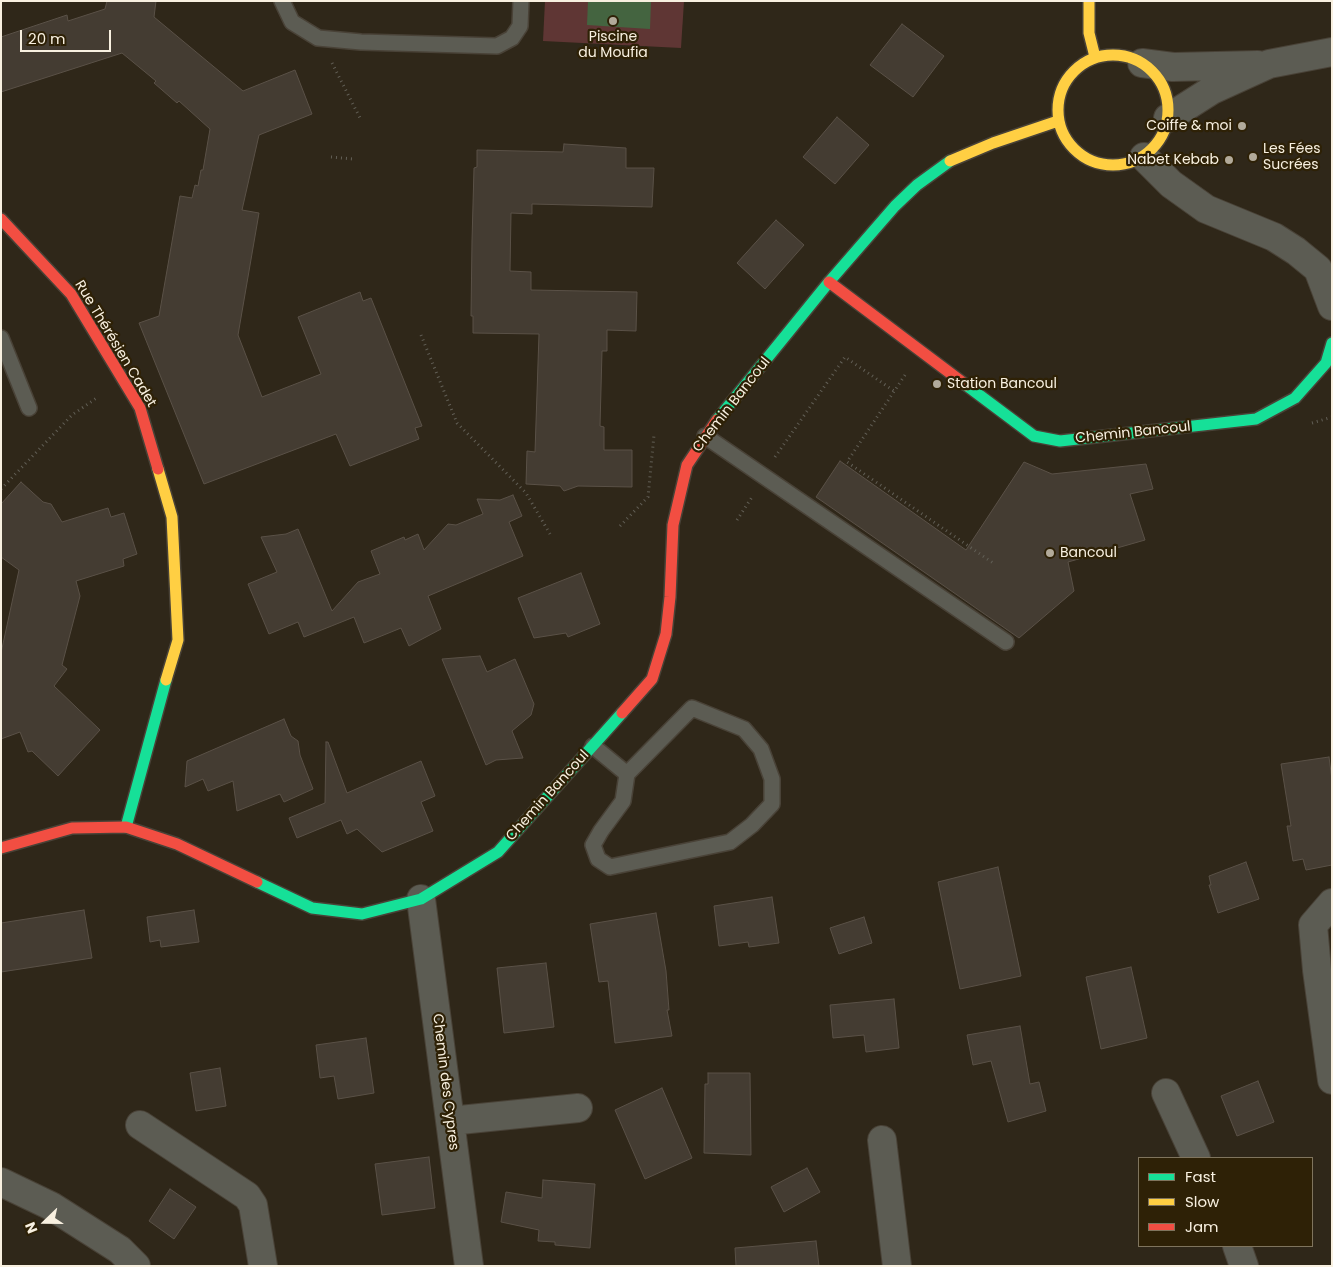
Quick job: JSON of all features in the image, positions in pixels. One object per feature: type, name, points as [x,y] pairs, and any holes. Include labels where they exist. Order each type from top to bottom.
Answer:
[{"type":"main road","points":[[1089,1],[1088,34],[1095,57]]},
{"type":"main road","points":[[1111,54],[1127,56],[1142,63],[1154,73],[1163,86],[1168,102],[1168,118],[1163,133],[1155,146],[1144,156],[1130,163],[1115,166],[1100,164],[1086,158],[1074,149],[1064,136],[1058,121],[1057,105],[1062,89],[1070,75],[1081,65],[1095,57],[1111,54]]},
{"type":"main road","name":"Chemin Bancoul","points":[[1,848],[72,828],[126,827],[176,844],[312,908],[362,914],[422,899],[498,852],[652,679],[666,634],[670,597],[672,525],[687,466],[705,436],[829,282],[895,206],[917,185],[948,162],[993,143],[1058,121]]},
{"type":"main road","name":"Rue Thérésien Cadet","points":[[3,225],[72,294],[140,408],[172,517],[178,640],[126,827]]},
{"type":"main road","name":"Chemin Bancoul","points":[[829,282],[1034,436],[1060,441],[1256,419],[1295,398],[1326,364],[1332,343]]},
{"type":"street","points":[[1142,63],[1173,67],[1269,64],[1332,52]]},
{"type":"street","points":[[1168,118],[1212,90],[1269,64]]},
{"type":"street","points":[[1144,156],[1171,184],[1206,209],[1274,237],[1296,251],[1318,269],[1332,306]]},
{"type":"street","name":"Chemin des Cypres","points":[[422,899],[469,1266]]},
{"type":"street","points":[[1332,903],[1313,925],[1317,970],[1332,1080]]},
{"type":"street","points":[[1166,1093],[1196,1157]]},
{"type":"street","points":[[450,1121],[578,1108]]},
{"type":"street","points":[[140,1125],[247,1196],[253,1205],[263,1266]]},
{"type":"street","points":[[882,1140],[897,1266]]},
{"type":"street","points":[[1,1182],[58,1210],[120,1250],[136,1266]]},
{"type":"street","points":[[1237,1247],[1244,1266]]},
{"type":"lane","points":[[282,1],[292,22],[318,38],[361,42],[497,46],[512,38],[520,26],[521,1]]},
{"type":"lane","points":[[1,338],[29,408]]},
{"type":"lane","points":[[705,436],[1006,642]]},
{"type":"lane","points":[[692,708],[744,729],[762,749],[772,779],[772,804],[752,825],[730,842],[610,867],[598,859],[593,845],[601,830],[623,801],[626,774],[692,708]]},
{"type":"lane","points":[[593,746],[626,774]]},
{"type":"path","points":[[318,38],[360,118]]},
{"type":"path","points":[[330,157],[354,159]]},
{"type":"path","points":[[421,335],[457,423],[526,493],[550,534]]},
{"type":"path","points":[[737,520],[769,465],[845,357],[894,391]]},
{"type":"path","points":[[1,489],[72,415]]},
{"type":"path","points":[[620,526],[648,497],[654,435]]},
{"type":"shaded area","name":"Piscine du Moufia","points":[[545,1],[684,1],[681,48],[543,41]]},
{"type":"shaded area","points":[[588,1],[651,1],[650,29],[587,25]]},
{"type":"building","points":[[107,1],[156,1],[154,17],[243,91],[295,70],[312,114],[259,135],[242,210],[259,213],[238,335],[262,397],[321,374],[298,317],[360,292],[363,301],[371,298],[422,426],[415,428],[419,439],[350,466],[336,434],[204,484],[139,323],[159,316],[180,196],[192,198],[195,185],[198,186],[201,170],[203,170],[210,129],[179,101],[177,103],[154,83],[156,81],[122,53],[1,92],[1,37],[67,15],[68,21],[105,9]]},
{"type":"building","points":[[902,24],[944,56],[913,97],[870,65]]},
{"type":"building","points":[[837,117],[869,145],[835,184],[803,157]]},
{"type":"building","points":[[564,144],[626,148],[626,168],[654,168],[652,207],[532,204],[532,214],[511,213],[510,271],[531,272],[531,290],[637,292],[636,331],[607,330],[607,351],[602,351],[600,426],[604,427],[604,450],[632,450],[632,487],[578,486],[564,491],[560,486],[526,484],[527,451],[535,452],[539,334],[473,333],[473,316],[471,316],[472,241],[474,168],[477,167],[477,150],[563,152]]},
{"type":"building","points":[[776,220],[804,245],[765,289],[737,263]]},
{"type":"building","name":"Bancoul","points":[[840,461],[966,550],[1024,462],[1052,474],[1146,464],[1153,489],[1130,494],[1145,540],[1068,562],[1074,591],[1019,638],[816,497]]},
{"type":"building","points":[[21,482],[43,502],[51,504],[62,522],[108,508],[111,517],[124,513],[137,554],[123,559],[124,566],[76,581],[80,596],[62,665],[67,669],[54,686],[100,730],[58,776],[32,751],[28,752],[20,732],[1,739],[1,653],[19,570],[1,557],[1,504]]},
{"type":"building","points":[[513,495],[522,516],[509,522],[523,556],[428,596],[441,629],[409,646],[401,628],[364,643],[354,617],[304,637],[298,622],[269,634],[248,584],[277,572],[261,537],[286,534],[298,529],[332,611],[358,582],[380,574],[371,551],[404,537],[405,540],[418,534],[424,550],[448,524],[456,525],[483,514],[477,499],[500,500]]},
{"type":"building","points":[[581,573],[600,624],[568,637],[566,633],[534,638],[518,598]]},
{"type":"building","points":[[480,656],[487,672],[515,659],[534,704],[531,715],[512,731],[523,758],[496,760],[486,765],[442,659]]},
{"type":"building","points":[[284,719],[291,736],[298,741],[300,755],[313,789],[284,802],[280,794],[237,811],[233,781],[208,791],[203,779],[185,787],[187,761]]},
{"type":"building","points":[[326,742],[328,742],[347,793],[421,761],[435,796],[421,802],[433,831],[382,852],[357,829],[347,834],[341,820],[297,838],[289,818],[325,803]]},
{"type":"building","points":[[1329,757],[1332,780],[1332,865],[1306,870],[1303,859],[1293,861],[1287,826],[1291,826],[1281,764]]},
{"type":"building","points":[[1246,862],[1259,899],[1218,913],[1209,885],[1211,885],[1209,876]]},
{"type":"building","points":[[998,867],[1021,976],[960,989],[938,882]]},
{"type":"building","points":[[772,897],[779,943],[749,947],[748,942],[719,946],[714,906]]},
{"type":"building","points":[[84,910],[92,958],[1,972],[1,923]]},
{"type":"building","points":[[194,910],[199,942],[161,947],[160,940],[150,942],[147,917]]},
{"type":"building","points":[[656,913],[666,971],[669,1010],[667,1010],[672,1036],[615,1043],[608,981],[599,982],[590,924]]},
{"type":"building","points":[[864,917],[872,943],[839,954],[830,928]]},
{"type":"building","points":[[546,963],[554,1027],[504,1033],[497,968]]},
{"type":"building","points":[[1131,967],[1147,1038],[1101,1049],[1086,977]]},
{"type":"building","points":[[894,999],[899,1048],[866,1052],[864,1035],[833,1038],[830,1005]]},
{"type":"building","points":[[1020,1026],[1030,1084],[1039,1082],[1046,1111],[1008,1122],[991,1061],[973,1065],[967,1035]]},
{"type":"building","points":[[366,1038],[374,1093],[338,1099],[334,1076],[320,1078],[316,1045]]},
{"type":"building","points":[[220,1068],[226,1106],[196,1111],[190,1073]]},
{"type":"building","points":[[708,1073],[750,1073],[751,1155],[704,1153],[705,1084],[708,1084]]},
{"type":"building","points":[[1258,1081],[1274,1122],[1237,1136],[1221,1096]]},
{"type":"building","points":[[662,1088],[692,1158],[645,1179],[615,1110]]},
{"type":"building","points":[[429,1157],[435,1208],[382,1215],[375,1164]]},
{"type":"building","points":[[807,1168],[820,1192],[784,1212],[771,1187]]},
{"type":"building","points":[[543,1180],[595,1184],[590,1248],[555,1245],[555,1242],[538,1241],[539,1230],[501,1222],[506,1192],[542,1198]]},
{"type":"building","points":[[170,1189],[196,1207],[174,1239],[149,1221]]},
{"type":"building","points":[[816,1241],[819,1266],[736,1266],[735,1248]]},
{"type":"traffic: fast","points":[[717,420],[829,282],[895,206],[917,185],[950,161]]},
{"type":"traffic: fast","points":[[966,385],[1034,436],[1060,441],[1256,419],[1295,398],[1326,363],[1332,343]]},
{"type":"traffic: fast","points":[[126,827],[166,680]]},
{"type":"traffic: fast","points":[[257,882],[312,908],[362,914],[421,899],[498,852],[622,713]]},
{"type":"traffic: slow","points":[[1089,1],[1089,33],[1095,57]]},
{"type":"traffic: slow","points":[[1113,55],[1134,59],[1152,71],[1164,89],[1168,110],[1164,131],[1152,149],[1134,161],[1113,165],[1092,161],[1074,149],[1062,131],[1058,110],[1062,89],[1074,71],[1092,59],[1113,55]]},
{"type":"traffic: slow","points":[[950,161],[993,143],[1058,121]]},
{"type":"traffic: slow","points":[[158,469],[172,517],[178,640],[166,680]]},
{"type":"traffic: jam","points":[[1,219],[71,294],[140,408],[158,469]]},
{"type":"traffic: jam","points":[[829,282],[966,385]]},
{"type":"traffic: jam","points":[[622,713],[652,679],[666,634],[670,597],[673,525],[687,465],[717,420]]},
{"type":"traffic: jam","points":[[1,848],[72,828],[126,827],[177,844],[257,882]]},
{"type":"place","name":"Piscine du Moufia","points":[[613,21]]},
{"type":"place","name":"Coiffe & moi","points":[[1242,126]]},
{"type":"place","name":"Les Fées Sucrées","points":[[1253,157]]},
{"type":"place","name":"Nabet Kebab","points":[[1229,160]]},
{"type":"place","name":"Station Bancoul","points":[[937,384]]},
{"type":"place","name":"Bancoul","points":[[1050,553]]}]
